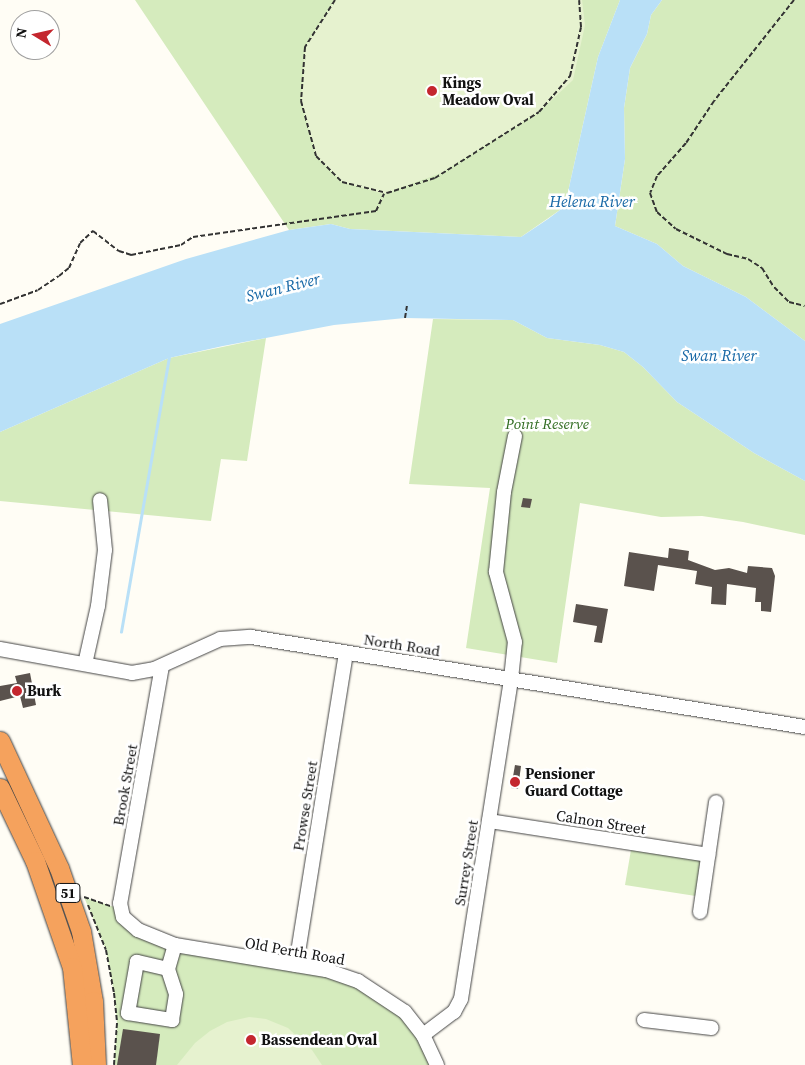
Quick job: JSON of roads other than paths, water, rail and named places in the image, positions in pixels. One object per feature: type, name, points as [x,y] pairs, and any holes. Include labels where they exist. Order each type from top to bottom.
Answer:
[{"type":"highway","name":"51","points":[[0,741],[59,868],[81,931],[93,1002],[96,1065]]},
{"type":"highway","name":"51","points":[[0,788],[35,860],[72,967],[82,1065]]},
{"type":"street","name":"Surrey Street","points":[[423,1035],[454,1012],[461,999],[511,679],[515,642],[496,572],[504,492],[515,436]]},
{"type":"street","points":[[85,664],[98,606],[105,550],[100,500]]},
{"type":"street","name":"North Road","points":[[0,649],[132,673],[162,666],[212,642],[239,637],[805,727]]},
{"type":"street","name":"Prowse Street","points":[[296,965],[346,653]]},
{"type":"street","name":"Brook Street","points":[[120,909],[162,666]]},
{"type":"street","points":[[700,912],[716,802]]},
{"type":"street","name":"Calnon Street","points":[[489,821],[708,855]]},
{"type":"street","name":"Old Perth Road","points":[[120,909],[126,922],[138,930],[175,945],[344,975],[372,987],[405,1012],[423,1035],[437,1065]]},
{"type":"street","points":[[168,969],[137,962],[128,1012],[172,1020],[176,994],[168,969],[175,945]]},
{"type":"street","points":[[644,1020],[712,1028]]},
{"type":"water","name":"Swan River","points":[[620,0],[662,0],[651,15],[647,34],[630,68],[624,108],[625,159],[615,226],[657,244],[683,266],[746,297],[805,341],[805,481],[754,453],[677,402],[643,367],[624,352],[600,345],[547,338],[513,320],[405,318],[334,325],[223,346],[169,358],[0,432],[0,324],[186,259],[289,230],[331,224],[350,229],[521,237],[548,219],[560,210],[568,192],[598,57]]},
{"type":"waterway","points":[[121,632],[169,358]]},
{"type":"place","name":"Kings Meadow Oval","points":[[432,91]]},
{"type":"place","name":"Burk","points":[[17,691]]},
{"type":"place","name":"Pensioner Guard Cottage","points":[[515,782]]},
{"type":"place","name":"Bassendean Oval","points":[[251,1040]]},
{"type":"water label","name":"Helena River","points":[[592,201]]},
{"type":"park label","name":"Point Reserve","points":[[547,424]]}]
